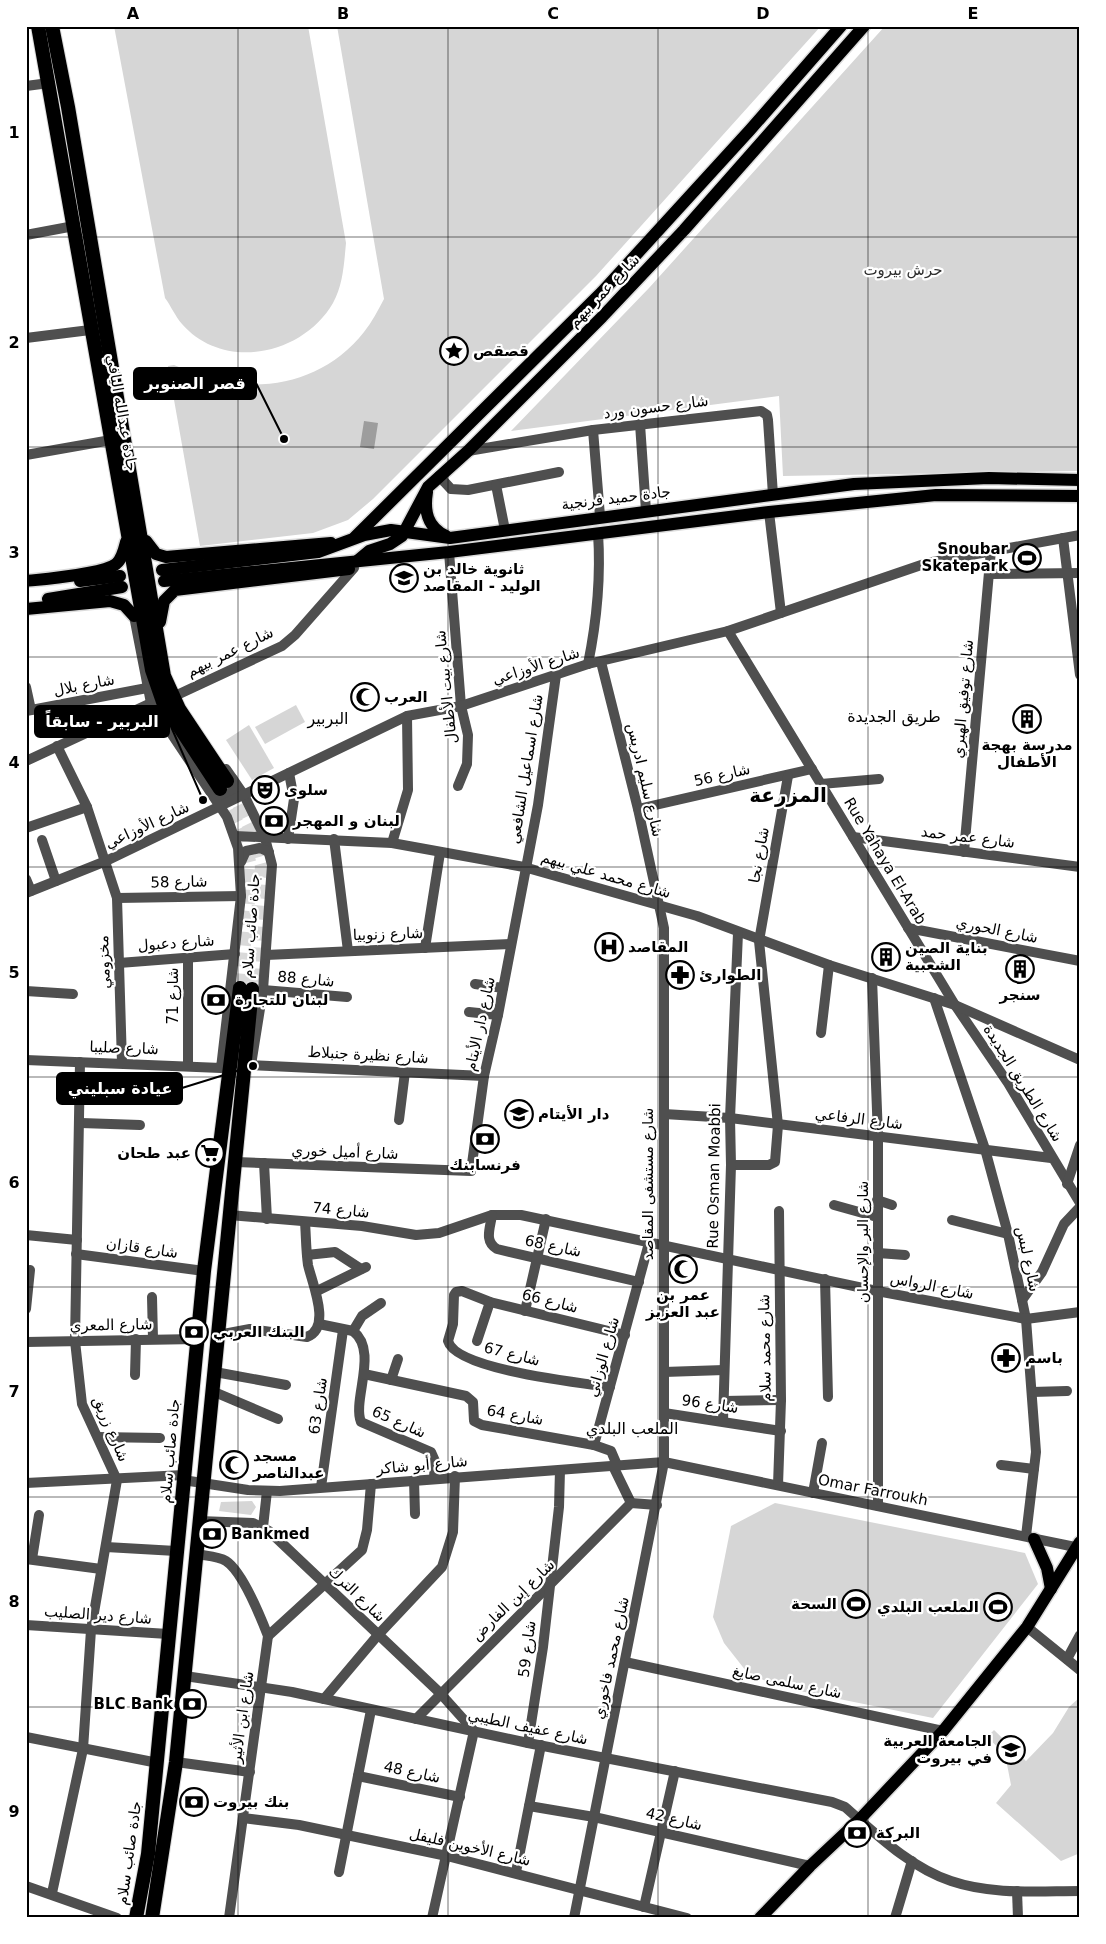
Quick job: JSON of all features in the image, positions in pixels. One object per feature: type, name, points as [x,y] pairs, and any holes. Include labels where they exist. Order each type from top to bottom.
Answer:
[{"type":"highway","name":"جادة عبدالله اليافي","points":[[38,26],[74,226],[90,330],[118,439],[122,503],[157,689],[169,711],[223,785]]},
{"type":"highway","name":"جادة عبدالله اليافي","points":[[52,26],[118,439],[164,676],[179,709],[223,785]]},
{"type":"highway","points":[[118,439],[146,541],[160,622]]},
{"type":"highway","points":[[122,503],[134,616]]},
{"type":"highway","name":"جادة صائب سلام","points":[[144,1917],[146,1869],[158,1763],[168,1634],[204,1271],[218,1153],[252,989]]},
{"type":"highway","name":"جادة صائب سلام","points":[[144,1917],[176,1762],[252,989]]},
{"type":"highway","points":[[236,1162],[251,1065]]},
{"type":"highway","points":[[218,1153],[221,1068]]},
{"type":"main road","name":"شارع عمر بيهم","points":[[350,540],[451,442],[608,284],[750,130],[841,26]]},
{"type":"main road","name":"شارع عمر بيهم","points":[[356,564],[369,550],[397,541],[406,531],[422,495],[428,487],[468,451],[602,317],[684,230],[864,26]]},
{"type":"main road","points":[[451,442],[468,451]]},
{"type":"main road","name":"جادة حميد فرنجية","points":[[356,564],[163,575],[318,552],[377,532],[406,531],[450,538],[600,516],[854,484],[939,480],[1080,480]]},
{"type":"main road","points":[[428,487],[426,504],[429,521],[435,530],[450,538]]},
{"type":"main road","points":[[160,622],[164,601],[176,590],[356,564],[390,565],[407,556],[769,512],[936,495],[1080,496]]},
{"type":"main road","points":[[146,541],[153,550],[166,557],[350,540]]},
{"type":"main road","points":[[26,581],[91,571],[115,565],[126,542]]},
{"type":"main road","points":[[26,587],[121,582],[26,602]]},
{"type":"main road","points":[[26,610],[110,601],[124,605],[134,616]]},
{"type":"main road","points":[[1030,1537],[1045,1562],[1051,1589]]},
{"type":"main road","points":[[760,1918],[810,1866],[859,1820],[943,1731],[1027,1628],[1079,1546]]},
{"type":"street","points":[[26,86],[48,83]]},
{"type":"street","points":[[26,236],[74,226]]},
{"type":"street","points":[[26,338],[90,330]]},
{"type":"street","name":"شارع حسون ورد","points":[[468,451],[593,430],[757,411],[764,412],[768,420],[773,495]]},
{"type":"street","points":[[640,424],[646,511]]},
{"type":"street","points":[[593,430],[600,516]]},
{"type":"street","points":[[26,455],[118,439]]},
{"type":"street","points":[[439,476],[446,485],[456,490],[496,485],[559,472]]},
{"type":"street","points":[[496,485],[506,530]]},
{"type":"street","points":[[769,512],[781,613]]},
{"type":"street","points":[[588,664],[596,622],[600,582],[598,533]]},
{"type":"street","name":"شارع الأوزاعي","points":[[29,892],[106,861],[407,716],[460,706],[588,664],[728,631],[927,563],[1080,534]]},
{"type":"street","points":[[1063,538],[1080,675]]},
{"type":"street","name":"شارع توفيق الهبري","points":[[964,852],[991,550]]},
{"type":"street","name":"شارع بيت الأطفال","points":[[449,552],[460,706],[468,736],[468,756],[458,786]]},
{"type":"street","name":"شارع عمر بيهم","points":[[177,696],[282,646],[294,635],[356,564]]},
{"type":"street","points":[[989,574],[1080,573]]},
{"type":"street","name":"جادة عبدالله اليافي","points":[[134,616],[151,703],[223,785],[244,795]]},
{"type":"street","name":"جادة عبدالله اليافي","points":[[160,622],[170,682],[223,785],[220,807]]},
{"type":"street","name":"Rue Yahaya El-Arab","points":[[728,631],[955,1005]]},
{"type":"street","name":"شارع سليم ادريس","points":[[601,662],[638,810],[659,906]]},
{"type":"street","name":"شارع اسماعيل الشافعي","points":[[524,867],[538,805],[556,675]]},
{"type":"street","points":[[26,687],[29,711]]},
{"type":"street","name":"شارع بلال","points":[[29,711],[147,688]]},
{"type":"street","points":[[26,761],[151,703]]},
{"type":"street","points":[[392,843],[408,790],[407,716]]},
{"type":"street","name":"مخزومي","points":[[58,746],[87,807],[117,898],[122,1063]]},
{"type":"street","name":"شارع 56","points":[[638,810],[812,769]]},
{"type":"street","points":[[288,839],[294,799],[289,773]]},
{"type":"street","name":"شارع نجا","points":[[760,940],[788,776]]},
{"type":"street","points":[[821,784],[879,779]]},
{"type":"street","name":"جادة صائب سلام","points":[[244,795],[265,838],[272,866],[266,955],[252,989],[251,1065]]},
{"type":"street","points":[[26,828],[87,807]]},
{"type":"street","name":"جادة صائب سلام","points":[[220,807],[235,836],[241,864],[241,896],[221,1068]]},
{"type":"street","name":"شارع محمد علي بيهم","points":[[235,836],[392,843],[524,867],[697,916],[738,933],[829,965],[955,1005],[1080,1060]]},
{"type":"street","name":"شارع عمر حمد","points":[[853,837],[1080,867]]},
{"type":"street","points":[[334,839],[348,951]]},
{"type":"street","points":[[42,840],[56,881]]},
{"type":"street","points":[[241,864],[241,858],[246,851],[260,848],[269,852]]},
{"type":"street","points":[[425,948],[440,853]]},
{"type":"street","name":"شارع دار الأيتام","points":[[454,1171],[469,1172],[472,1168],[484,1076],[498,1015],[524,867]]},
{"type":"street","points":[[26,879],[29,892]]},
{"type":"street","name":"شارع 58","points":[[117,898],[241,896]]},
{"type":"street","name":"شارع مستشفى المقاصد","points":[[659,906],[664,937],[664,1462]]},
{"type":"street","name":"شارع الحوري","points":[[908,928],[1080,961]]},
{"type":"street","name":"Rue Osman Moabbi","points":[[723,1420],[731,1165],[730,1118],[738,933]]},
{"type":"street","points":[[731,1165],[769,1165],[775,1162],[778,1125],[760,940]]},
{"type":"street","name":"شارع زنوبيا","points":[[266,955],[511,944]]},
{"type":"street","name":"شارع دعبول","points":[[119,963],[235,954]]},
{"type":"street","name":"شارع 71","points":[[188,957],[188,1065]]},
{"type":"street","points":[[824,1028],[829,965]]},
{"type":"street","name":"شارع البر والإحسان","points":[[872,978],[878,1137],[878,1506]]},
{"type":"street","points":[[475,984],[503,988]]},
{"type":"street","name":"شارع 88","points":[[252,989],[348,997]]},
{"type":"street","points":[[26,991],[73,994]]},
{"type":"street","name":"شارع لبس","points":[[934,998],[985,1149],[1008,1234],[1026,1319],[1036,1452],[1030,1537]]},
{"type":"street","name":"شارع الطريق الجديدة","points":[[955,1005],[1008,1083],[1080,1205]]},
{"type":"street","points":[[470,1012],[498,1015]]},
{"type":"street","name":"شارع صليبا","points":[[26,1060],[188,1065],[221,1068]]},
{"type":"street","name":"شارع زريق","points":[[52,1893],[83,1749],[91,1630],[117,1480],[82,1404],[75,1341],[76,1240],[81,1123],[80,1062]]},
{"type":"street","name":"شارع نظيرة جنبلاط","points":[[251,1065],[484,1076]]},
{"type":"street","points":[[349,1080],[350,1070]]},
{"type":"street","points":[[399,1120],[405,1072]]},
{"type":"street","name":"شارع الرفاعي","points":[[664,1114],[730,1118],[1051,1158]]},
{"type":"street","points":[[81,1123],[140,1125]]},
{"type":"street","points":[[1067,1184],[1080,1145]]},
{"type":"street","name":"شارع أميل خوري","points":[[236,1162],[454,1171]]},
{"type":"street","points":[[264,1163],[267,1219]]},
{"type":"street","points":[[877,1200],[892,1205]]},
{"type":"street","points":[[834,1205],[877,1217]]},
{"type":"street","points":[[1022,1300],[1042,1272],[1064,1224],[1080,1205]]},
{"type":"street","name":"شارع محمد سلام","points":[[778,1485],[781,1400],[779,1211]]},
{"type":"street","name":"شارع 74","points":[[229,1215],[362,1226],[416,1235],[449,1230],[492,1215],[510,1214],[546,1219]]},
{"type":"street","name":"شارع 68","points":[[492,1215],[489,1240],[491,1245],[497,1249],[638,1282]]},
{"type":"street","points":[[525,1311],[546,1219]]},
{"type":"street","name":"شارع الرواس","points":[[546,1219],[663,1247],[877,1291],[1026,1319],[1080,1312]]},
{"type":"street","points":[[952,1220],[1008,1234]]},
{"type":"street","points":[[218,1335],[250,1329],[307,1337],[312,1335],[319,1324],[317,1291],[307,1255],[305,1222]]},
{"type":"street","points":[[26,1235],[76,1240]]},
{"type":"street","name":"شارع الوزاني","points":[[594,1445],[649,1243]]},
{"type":"street","points":[[307,1255],[335,1252],[364,1268],[317,1291]]},
{"type":"street","points":[[878,1253],[905,1255]]},
{"type":"street","name":"شارع قازان","points":[[76,1254],[204,1271]]},
{"type":"street","points":[[26,1309],[30,1270]]},
{"type":"street","points":[[825,1279],[828,1397]]},
{"type":"street","name":"شارع 67","points":[[469,1293],[458,1291],[454,1295],[453,1324],[448,1341],[454,1350],[479,1362],[514,1373],[610,1388]]},
{"type":"street","name":"شارع 66","points":[[469,1293],[490,1302],[625,1335]]},
{"type":"street","points":[[152,1297],[153,1339]]},
{"type":"street","points":[[477,1341],[490,1302]]},
{"type":"street","points":[[319,1324],[348,1330],[362,1316],[381,1303]]},
{"type":"street","name":"شارع 65","points":[[348,1330],[357,1335],[363,1350],[364,1374],[361,1422],[431,1452],[436,1461],[434,1478]]},
{"type":"street","name":"شارع 63","points":[[322,1486],[348,1330]]},
{"type":"street","points":[[135,1375],[136,1339]]},
{"type":"street","name":"شارع المعري","points":[[26,1342],[197,1339]]},
{"type":"street","points":[[391,1380],[398,1358]]},
{"type":"street","points":[[664,1372],[724,1370]]},
{"type":"street","points":[[215,1372],[286,1385]]},
{"type":"street","name":"شارع 64","points":[[364,1374],[466,1396],[473,1402],[474,1421],[482,1425],[594,1445]]},
{"type":"street","points":[[1032,1392],[1068,1391]]},
{"type":"street","points":[[212,1392],[278,1419]]},
{"type":"street","points":[[724,1401],[781,1400]]},
{"type":"street","name":"شارع 96","points":[[664,1413],[723,1420],[780,1431]]},
{"type":"street","points":[[98,1437],[160,1438]]},
{"type":"street","points":[[813,1493],[822,1443]]},
{"type":"street","points":[[594,1445],[611,1451],[615,1466],[631,1503],[657,1505]]},
{"type":"street","name":"Omar Farroukh","points":[[664,1462],[1079,1546]]},
{"type":"street","name":"شارع أبو شاكر","points":[[26,1483],[184,1478],[203,1483],[267,1491],[664,1462]]},
{"type":"street","name":"شارع محمد فاخوري","points":[[574,1918],[664,1462]]},
{"type":"street","points":[[1001,1465],[1034,1469]]},
{"type":"street","name":"شارع 59","points":[[528,1743],[543,1647],[559,1506],[560,1470]]},
{"type":"street","points":[[324,1699],[378,1636],[442,1567],[453,1532],[455,1476]]},
{"type":"street","points":[[414,1480],[415,1514]]},
{"type":"street","points":[[268,1636],[324,1583],[349,1563],[364,1546],[371,1484]]},
{"type":"street","points":[[263,1527],[267,1491]]},
{"type":"street","name":"شارع إبن الفارض","points":[[416,1719],[631,1503]]},
{"type":"street","points":[[39,1515],[29,1559],[101,1569]]},
{"type":"street","name":"شارع الترك","points":[[199,1521],[242,1522],[263,1527],[284,1543],[378,1636],[440,1693],[474,1731]]},
{"type":"street","points":[[106,1547],[176,1551]]},
{"type":"street","name":"شارع ابن الأثير","points":[[196,1554],[220,1559],[231,1565],[258,1610],[268,1636],[229,1918]]},
{"type":"street","name":"شارع دير الصليب","points":[[26,1625],[168,1634]]},
{"type":"street","points":[[1027,1628],[1080,1670]]},
{"type":"street","points":[[1067,1660],[1080,1635]]},
{"type":"street","name":"شارع سلمى صايغ","points":[[625,1662],[943,1731]]},
{"type":"street","name":"شارع عفيف الطيبي","points":[[185,1676],[261,1686],[528,1743],[832,1802],[845,1807],[912,1861],[952,1882],[976,1887],[1017,1891],[1080,1891]]},
{"type":"street","points":[[339,1872],[371,1710]]},
{"type":"street","points":[[432,1918],[474,1731]]},
{"type":"street","points":[[26,1738],[158,1763]]},
{"type":"street","points":[[516,1872],[541,1745]]},
{"type":"street","points":[[176,1762],[250,1772]]},
{"type":"street","points":[[644,1906],[675,1771]]},
{"type":"street","name":"شارع 48","points":[[358,1776],[460,1797]]},
{"type":"street","name":"شارع 42","points":[[530,1806],[594,1817],[810,1866]]},
{"type":"street","name":"شارع الأخوين فليفل","points":[[243,1818],[347,1835],[447,1856],[516,1872],[687,1918]]},
{"type":"street","points":[[895,1918],[912,1861]]},
{"type":"street","points":[[26,1886],[52,1893],[117,1918]]},
{"type":"street","points":[[1017,1891],[1018,1918]]},
{"type":"green space","points":[[114,26],[308,26],[346,243],[339,289],[333,303],[320,321],[303,335],[283,345],[262,351],[240,352],[219,348],[199,339],[177,318],[165,298]]},
{"type":"green space","points":[[337,26],[821,26],[596,276],[373,499],[348,520],[313,533],[200,546],[168,366],[174,365],[208,379],[234,384],[276,383],[296,378],[315,371],[333,361],[349,348],[367,328],[384,299]]},
{"type":"green space","name":"حرش بيروت","points":[[885,26],[1080,26],[1080,471],[783,476],[779,396],[511,431],[649,288]]},
{"type":"green space","points":[[296,705],[305,722],[265,744],[255,727]]},
{"type":"green space","points":[[249,725],[274,768],[252,780],[226,740]]},
{"type":"green space","points":[[252,1501],[256,1507],[251,1515],[219,1511],[221,1502]]},
{"type":"green space","points":[[775,1503],[1025,1553],[1038,1584],[933,1718],[775,1686],[746,1671],[724,1643],[713,1617],[731,1526]]},
{"type":"green space","points":[[1080,1697],[1080,1853],[1061,1861],[996,1803],[1011,1785],[1005,1754],[987,1737],[994,1730],[1026,1761],[1053,1733],[1069,1707]]},
{"type":"shaded area","points":[[364,421],[378,423],[374,449],[360,447]]},
{"type":"tunnel","points":[[230,786],[253,834],[262,866],[252,989]]},
{"type":"tunnel","points":[[221,791],[241,832],[251,869],[240,988]]},
{"type":"place","name":"قصقص","points":[[454,351]]},
{"type":"place","name":"قصر الصنوبر","points":[[284,439]]},
{"type":"place","name":"Snoubar Skatepark","points":[[1027,558]]},
{"type":"place","name":"ثانوية خالد بن الوليد - المقاصد","points":[[404,578]]},
{"type":"place","name":"العرب","points":[[365,697]]},
{"type":"place","name":"مدرسة بهجة الأطفال","points":[[1027,719]]},
{"type":"place","name":"سلوى","points":[[265,790]]},
{"type":"place","name":"البربير - سابقاً","points":[[203,800]]},
{"type":"place","name":"لبنان و المهجر","points":[[274,821]]},
{"type":"place","name":"المقاصد","points":[[609,947]]},
{"type":"place","name":"بناية الصين الشعبية","points":[[886,957]]},
{"type":"place","name":"سنجر","points":[[1020,969]]},
{"type":"place","name":"الطوارئ","points":[[680,975]]},
{"type":"place","name":"لبنان للتجارة","points":[[216,1000]]},
{"type":"place","name":"عيادة سبليني","points":[[253,1066]]},
{"type":"place","name":"دار الأيتام","points":[[519,1114]]},
{"type":"place","name":"فرنسابنك","points":[[485,1139]]},
{"type":"place","name":"عبد طحان","points":[[210,1153]]},
{"type":"place","name":"عمر بن عبد العزيز","points":[[683,1269]]},
{"type":"place","name":"البنك العربي","points":[[194,1332]]},
{"type":"place","name":"باسم","points":[[1006,1358]]},
{"type":"place","name":"مسجد عبدالناصر","points":[[234,1465]]},
{"type":"place","name":"Bankmed","points":[[212,1534]]},
{"type":"place","name":"السحة","points":[[856,1604]]},
{"type":"place","name":"الملعب البلدي","points":[[998,1607]]},
{"type":"place","name":"BLC Bank","points":[[192,1704]]},
{"type":"place","name":"الجامعة العربية في بيروت","points":[[1011,1750]]},
{"type":"place","name":"بنك بيروت","points":[[194,1802]]},
{"type":"place","name":"البركة","points":[[857,1833]]},
{"type":"district","name":"طريق الجديدة","points":[[894,716]]},
{"type":"district","name":"البربير","points":[[328,718]]},
{"type":"district","name":"المزرعة","points":[[788,795]]},
{"type":"district","name":"الملعب البلدي","points":[[632,1428]]}]
